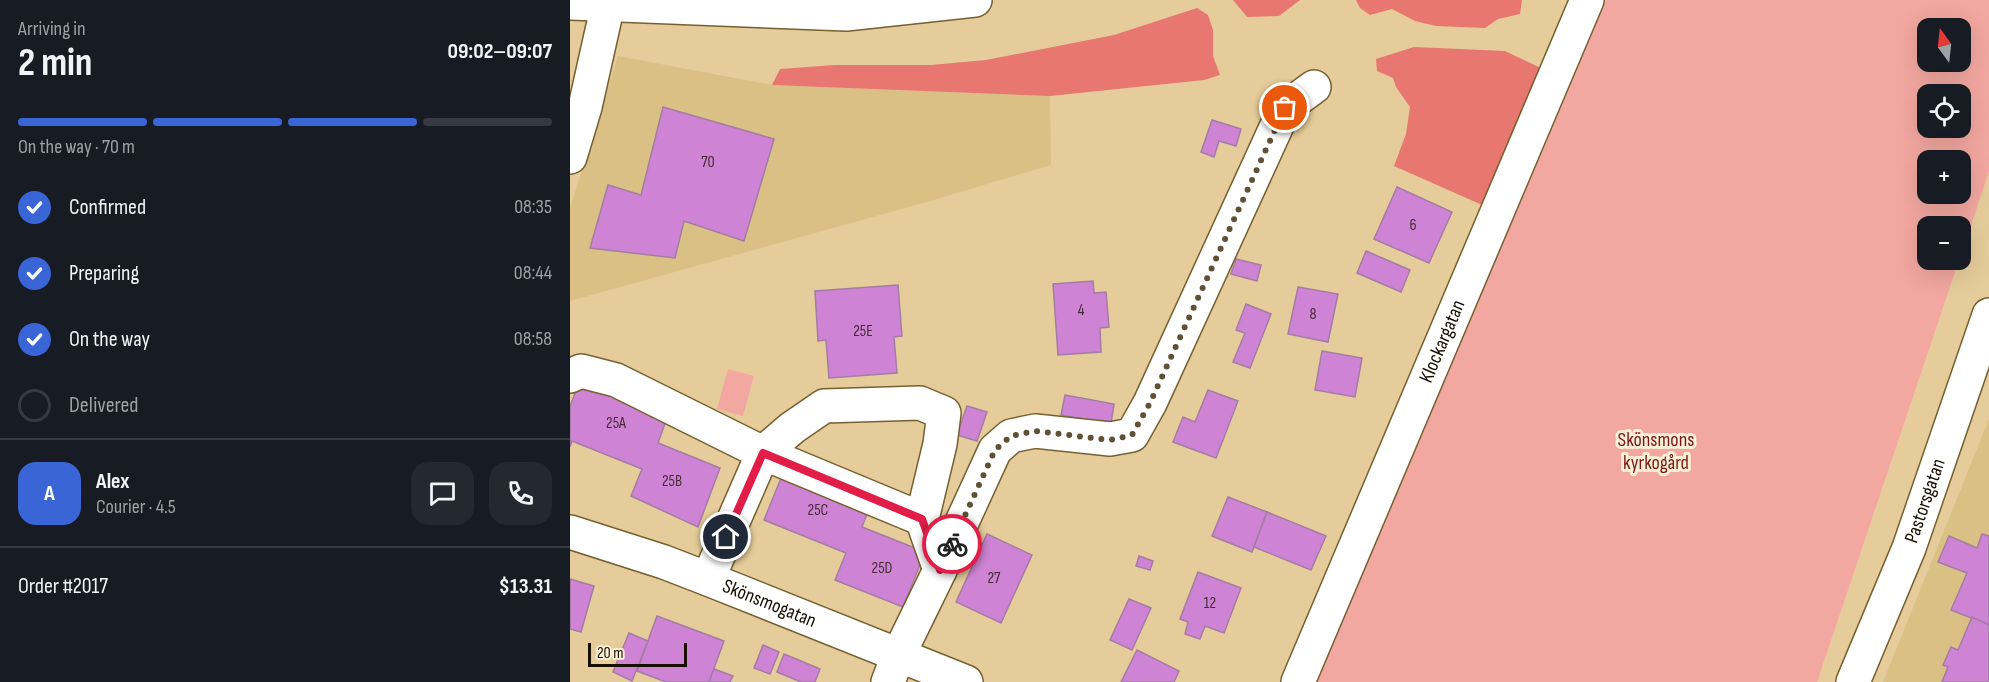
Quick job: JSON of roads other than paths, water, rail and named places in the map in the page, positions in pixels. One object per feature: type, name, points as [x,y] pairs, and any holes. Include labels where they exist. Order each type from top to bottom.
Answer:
[{"type":"main road","points":[[570,3],[846,14],[975,0]]},
{"type":"main road","name":"Klockargatan","points":[[1298,682],[1587,0]]},
{"type":"main road","points":[[570,157],[585,107],[608,4]]},
{"type":"main road","points":[[893,669],[995,450],[1011,436],[1035,431],[1110,440],[1132,435],[1150,403],[1285,108],[1314,87]]},
{"type":"main road","name":"Pastorsgatan","points":[[1852,682],[1909,548],[1989,315]]},
{"type":"main road","points":[[570,376],[581,371],[616,380],[763,453],[922,519]]},
{"type":"main road","points":[[708,579],[763,453],[792,428],[824,406],[920,403],[944,413],[940,444],[922,519],[940,570]]},
{"type":"main road","name":"Skönsmogatan","points":[[570,532],[664,562],[708,579],[893,669],[966,682]]},
{"type":"park label","name":"Skönsmons kyrkogård","points":[[1656,452]]}]
